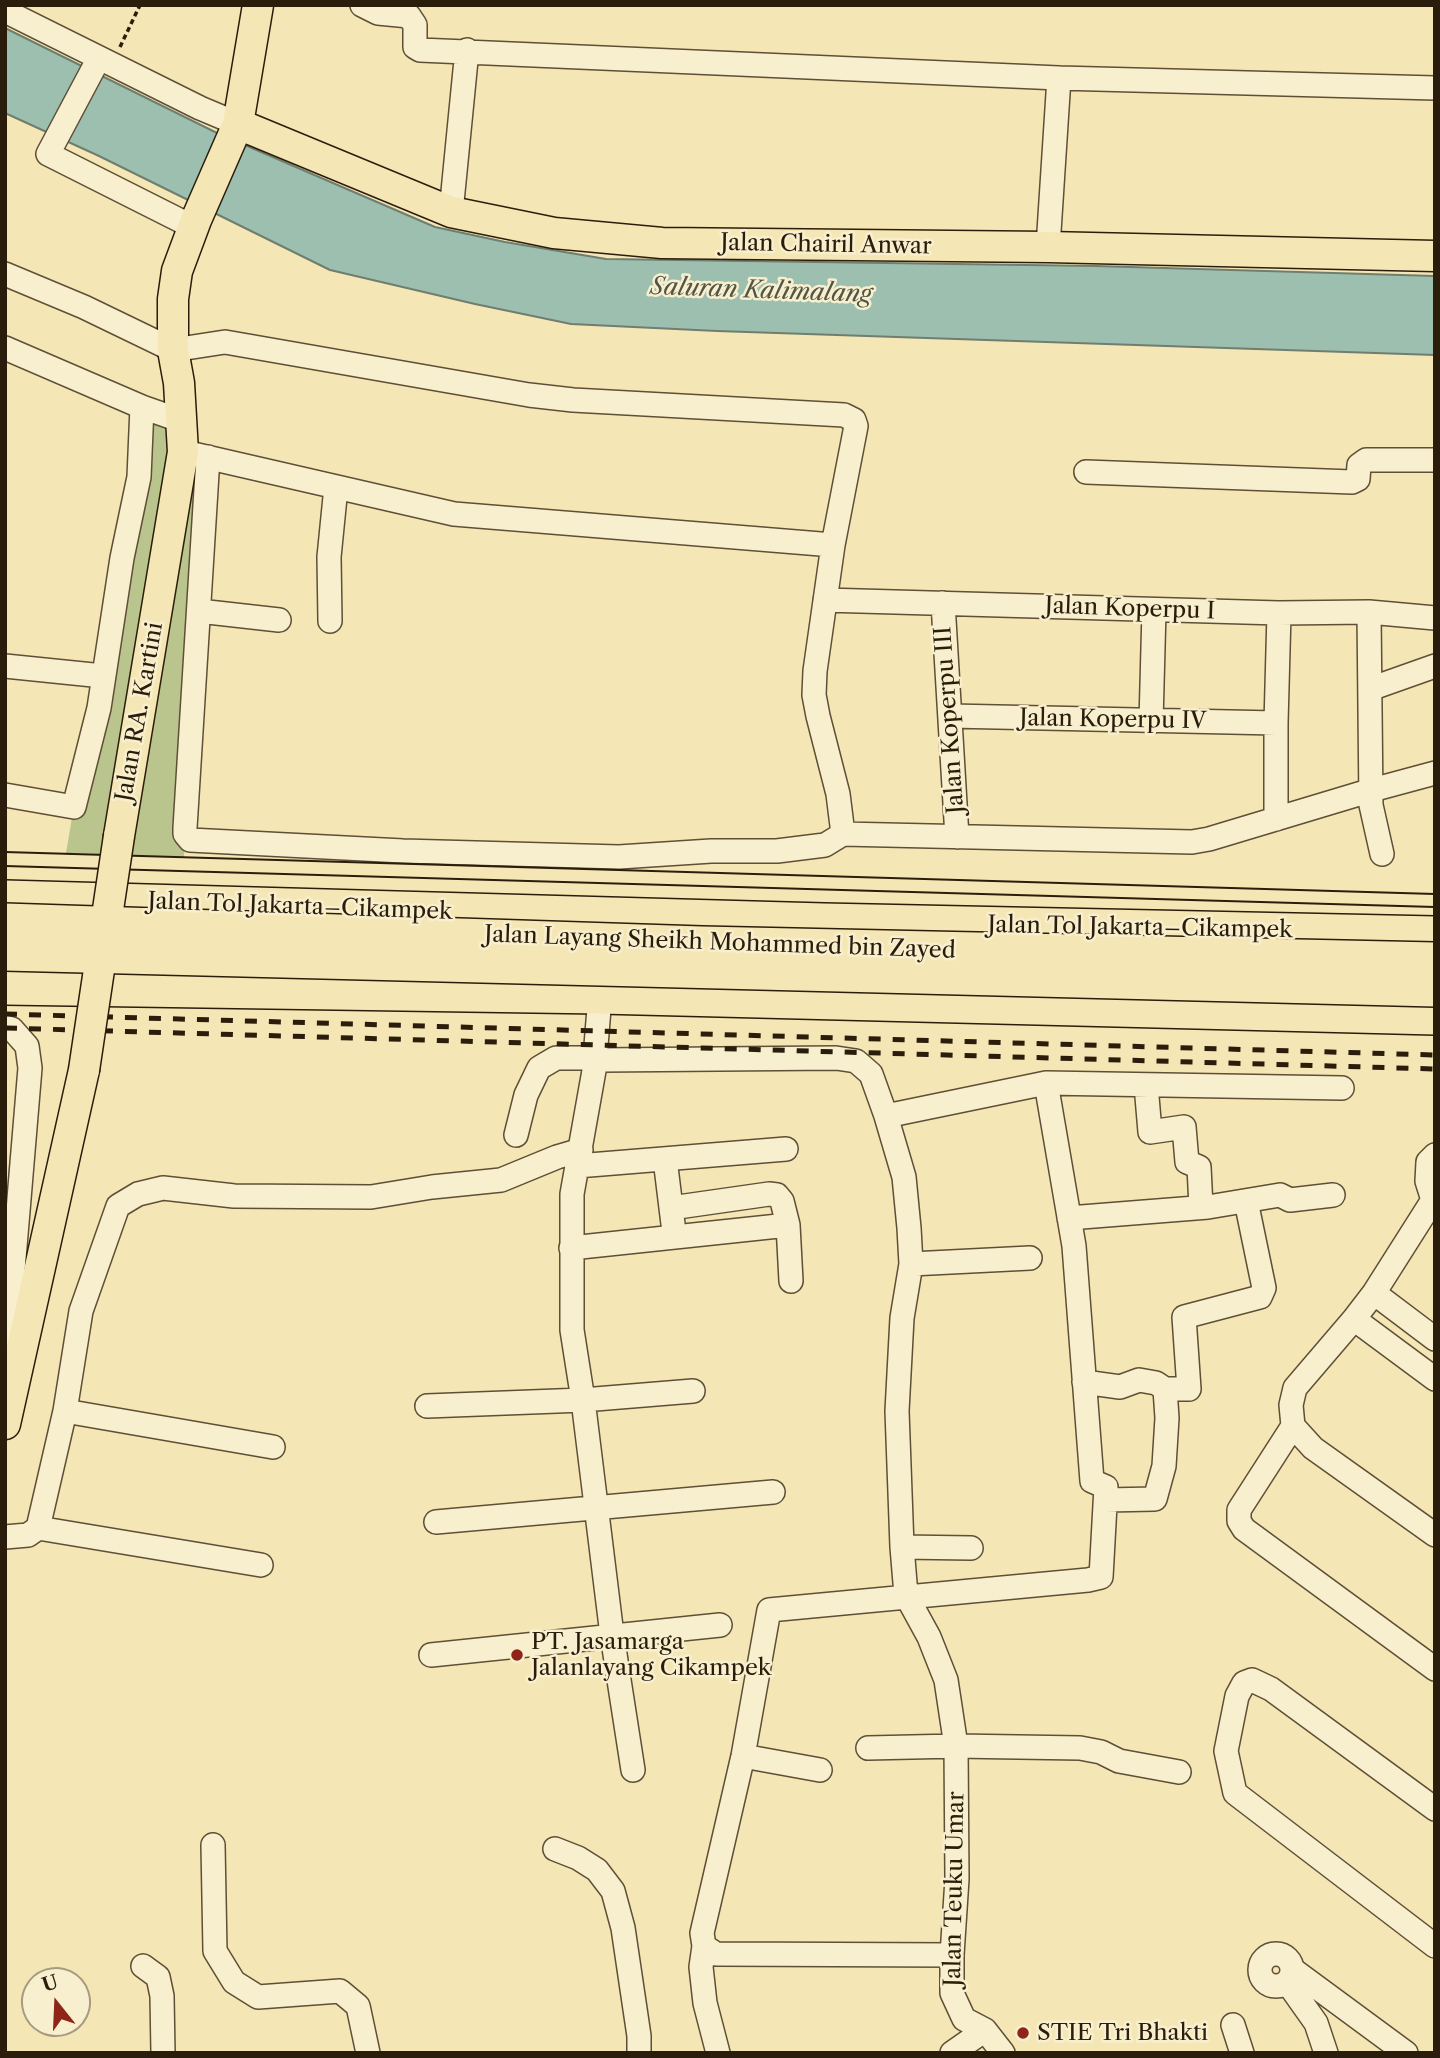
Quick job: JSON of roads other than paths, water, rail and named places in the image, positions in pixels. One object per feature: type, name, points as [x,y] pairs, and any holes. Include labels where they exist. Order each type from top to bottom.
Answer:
[{"type":"highway","name":"Jalan Tol Jakarta–Cikampek","points":[[5,898],[810,921],[1435,934]]},
{"type":"highway","name":"Jalan Layang Sheikh Mohammed bin Zayed","points":[[5,921],[702,944],[1435,960]]},
{"type":"highway","name":"Jalan Layang Sheikh Mohammed bin Zayed","points":[[5,953],[1435,989]]},
{"type":"highway","points":[[5,988],[600,996],[1435,1017]]},
{"type":"main road","name":"Jalan RA. Kartini","points":[[5,1424],[84,1070],[119,836],[196,454],[183,421],[173,349],[173,299],[177,271],[236,129],[258,5]]},
{"type":"main road","name":"Jalan Chairil Anwar","points":[[236,129],[452,212],[554,233],[662,243],[1048,247],[1435,256]]},
{"type":"street","points":[[362,5],[379,13],[409,16],[415,25],[415,47],[420,50],[1059,78],[1435,88]]},
{"type":"street","points":[[5,11],[200,108],[236,129]]},
{"type":"street","points":[[452,212],[467,50]]},
{"type":"street","points":[[105,61],[48,154],[195,224]]},
{"type":"street","points":[[1048,247],[1059,78]]},
{"type":"street","points":[[5,274],[173,349],[225,342],[407,376],[562,399],[844,415],[854,421],[856,426],[833,545],[814,695],[838,794],[843,834]]},
{"type":"street","points":[[5,348],[142,407],[183,421]]},
{"type":"street","points":[[5,795],[74,807],[99,708],[122,558],[139,477],[142,407]]},
{"type":"street","points":[[833,545],[454,514],[196,454],[199,611],[185,834],[190,840],[403,851],[619,857],[801,848],[825,845],[843,834],[1192,842],[1435,774]]},
{"type":"street","points":[[1086,472],[1352,482],[1358,479],[1359,465],[1366,460],[1435,460]]},
{"type":"street","points":[[330,621],[329,557],[336,487]]},
{"type":"street","name":"Jalan Koperpu I","points":[[825,600],[1279,613],[1369,612],[1435,618]]},
{"type":"street","name":"Jalan Koperpu III","points":[[943,603],[957,837]]},
{"type":"street","points":[[1151,722],[1154,610]]},
{"type":"street","points":[[199,611],[279,620]]},
{"type":"street","points":[[1369,612],[1371,805],[1382,854]]},
{"type":"street","points":[[1276,819],[1279,613]]},
{"type":"street","points":[[5,666],[103,676]]},
{"type":"street","points":[[1370,689],[1435,666]]},
{"type":"street","name":"Jalan Koperpu IV","points":[[951,716],[1276,723]]},
{"type":"street","points":[[600,996],[596,1060],[572,1194],[572,1329],[612,1635],[633,1770]]},
{"type":"street","points":[[5,1027],[12,1029],[27,1046],[30,1068],[9,1318],[16,1382]]},
{"type":"street","points":[[516,1135],[526,1095],[539,1068],[556,1058],[836,1058],[856,1061],[871,1073],[904,1177],[909,1228],[911,1265],[902,1318],[897,1411],[906,1595]]},
{"type":"street","points":[[886,1116],[1046,1083],[1342,1088]]},
{"type":"street","points":[[718,2053],[705,2003],[701,1967],[704,1946],[702,1933],[743,1756],[769,1610],[1101,1577],[1106,1487],[1092,1481],[1074,1247],[1046,1083]]},
{"type":"street","points":[[1146,1085],[1150,1132],[1184,1128],[1188,1162],[1199,1167],[1202,1207]]},
{"type":"street","points":[[5,1537],[28,1535],[38,1528],[65,1410],[81,1311],[118,1206],[138,1194],[163,1188],[234,1196],[371,1197],[501,1180],[557,1157],[665,1159],[786,1149]]},
{"type":"street","points":[[1435,1155],[1428,1162],[1427,1181],[1434,1200],[1374,1293],[1295,1388],[1291,1405],[1293,1426],[1313,1448],[1435,1535]]},
{"type":"street","points":[[665,1159],[675,1237]]},
{"type":"street","points":[[671,1208],[778,1195],[788,1225],[791,1281]]},
{"type":"street","points":[[1069,1218],[1202,1207],[1280,1195],[1290,1200],[1333,1195]]},
{"type":"street","points":[[1084,1382],[1120,1387],[1139,1380],[1156,1383],[1165,1389],[1189,1389],[1184,1317],[1260,1297],[1264,1288],[1246,1201]]},
{"type":"street","points":[[571,1248],[788,1225]]},
{"type":"street","points":[[911,1265],[1030,1258]]},
{"type":"street","points":[[1374,1293],[1435,1339]]},
{"type":"street","points":[[1354,1319],[1435,1379]]},
{"type":"street","points":[[1106,1500],[1156,1499],[1164,1466],[1167,1419],[1165,1389]]},
{"type":"street","points":[[427,1406],[583,1400],[693,1391]]},
{"type":"street","points":[[65,1410],[273,1447]]},
{"type":"street","points":[[1293,1426],[1239,1510],[1239,1521],[1244,1529],[1435,1669]]},
{"type":"street","points":[[436,1522],[774,1492]]},
{"type":"street","points":[[38,1528],[261,1565]]},
{"type":"street","points":[[902,1547],[971,1548]]},
{"type":"street","name":"Jalan Teuku Umar","points":[[906,1595],[929,1636],[946,1680],[956,1746],[957,1879],[952,1993],[964,2019],[985,2030],[1003,2053]]},
{"type":"street","points":[[431,1655],[720,1625]]},
{"type":"street","points":[[1435,1809],[1271,1689],[1252,1681],[1244,1683],[1237,1696],[1226,1751],[1235,1793],[1435,1946]]},
{"type":"street","points":[[868,1748],[1080,1748],[1101,1752],[1119,1761],[1179,1772]]},
{"type":"street","points":[[743,1756],[820,1769]]},
{"type":"street","points":[[213,1845],[215,1951],[234,1982],[258,1997],[340,1991],[358,2006],[368,2053]]},
{"type":"street","points":[[555,1849],[578,1858],[597,1870],[614,1891],[625,1941],[639,2036],[639,2053]]},
{"type":"street","points":[[704,1946],[716,1954],[952,1955]]},
{"type":"street","points":[[143,1966],[158,1977],[162,1996],[163,2053]]},
{"type":"street","points":[[1326,2053],[1316,2023],[1289,1976],[1406,2053]]},
{"type":"street","points":[[1233,2025],[1242,2053]]},
{"type":"street","points":[[952,2053],[985,2030]]},
{"type":"water","name":"Saluran Kalimalang","points":[[5,28],[217,133],[435,227],[606,259],[1096,266],[1435,276],[1435,355],[571,324],[475,304],[330,270],[99,156],[5,113]]},
{"type":"tram line","points":[[5,852],[1435,894]]},
{"type":"tram line","points":[[5,866],[1435,907]]},
{"type":"railway","points":[[5,1014],[1435,1055]]},
{"type":"railway","points":[[5,1028],[1435,1069]]},
{"type":"place","name":"PT. Jasamarga Jalanlayang Cikampek","points":[[517,1655]]},
{"type":"place","name":"STIE Tri Bhakti","points":[[1023,2033]]}]
